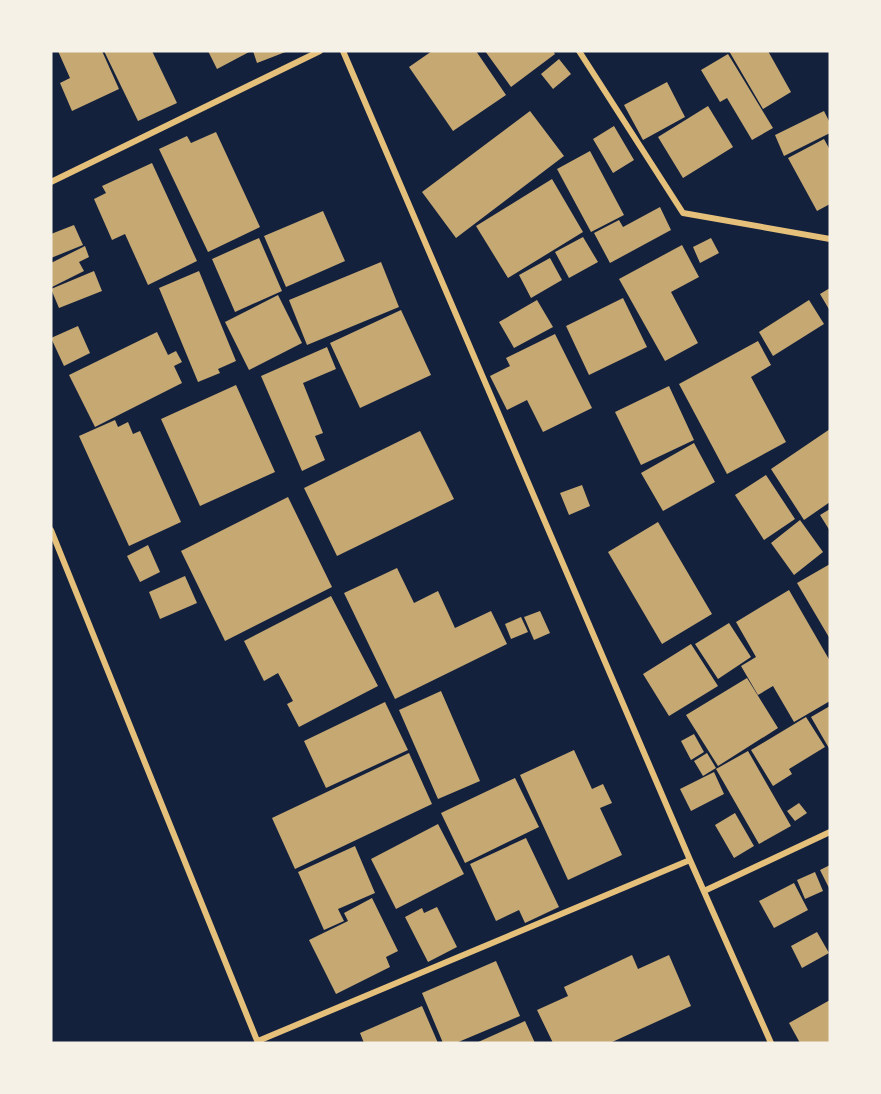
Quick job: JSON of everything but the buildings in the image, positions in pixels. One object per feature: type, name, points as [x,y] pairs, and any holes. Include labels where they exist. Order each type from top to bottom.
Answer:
[{"type":"street","points":[[51,182],[320,51]]},
{"type":"street","points":[[343,51],[690,860],[771,1043]]},
{"type":"street","points":[[579,51],[683,213],[830,239]]},
{"type":"street","points":[[51,530],[258,1042],[690,860]]},
{"type":"street","points":[[704,891],[830,832]]}]
